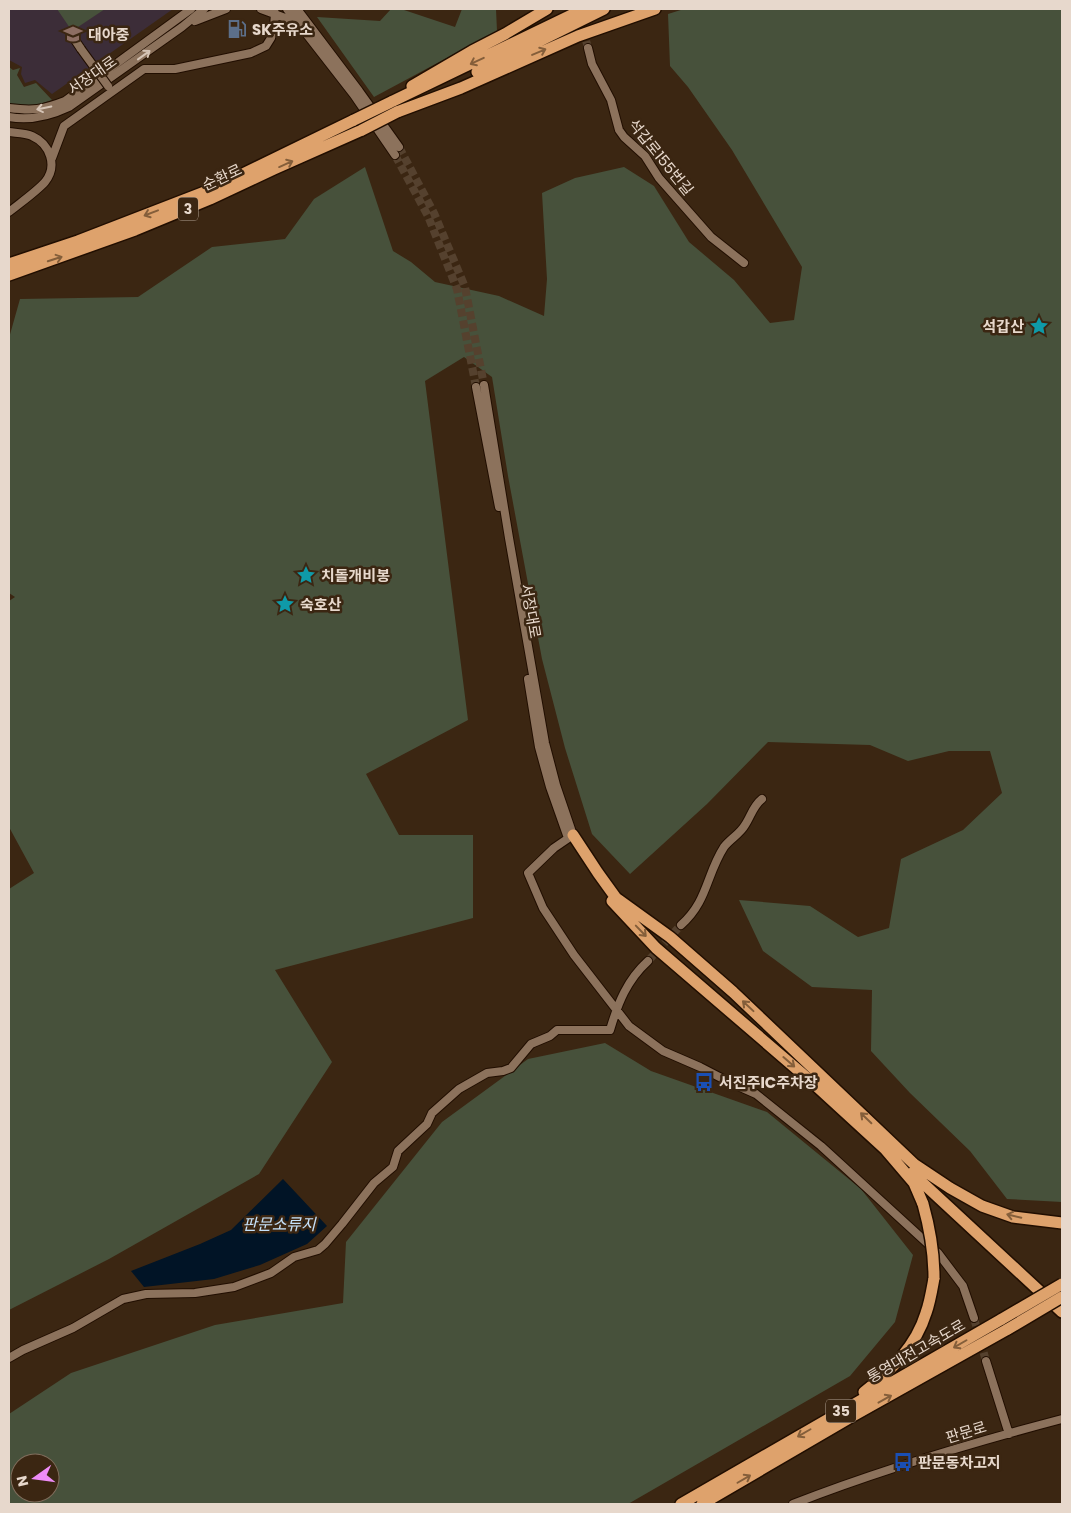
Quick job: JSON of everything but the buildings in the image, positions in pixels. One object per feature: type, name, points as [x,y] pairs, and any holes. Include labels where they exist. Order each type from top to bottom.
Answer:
[{"type":"highway","points":[[392,102],[419,80],[547,9]]},
{"type":"highway","name":"3","points":[[392,102],[584,9]]},
{"type":"highway","name":"3","points":[[397,112],[604,9]]},
{"type":"highway","points":[[397,112],[462,88],[542,51],[655,9]]},
{"type":"highway","name":"순환로","points":[[9,264],[78,242],[210,190],[392,102]]},
{"type":"highway","name":"순환로","points":[[9,275],[144,227],[362,130],[397,112]]},
{"type":"highway","points":[[570,836],[612,901],[656,948],[813,1083],[1062,1312]]},
{"type":"highway","points":[[570,836],[616,898],[670,937],[733,992],[1062,1303],[1005,1324]]},
{"type":"highway","points":[[832,1416],[888,1373],[902,1357],[917,1336],[926,1313],[934,1278],[934,1254],[923,1204],[914,1183],[885,1148]]},
{"type":"highway","points":[[914,1164],[950,1188],[982,1206],[1013,1217],[1062,1223]]},
{"type":"highway","name":"통영대전고속도로","points":[[702,1504],[1005,1324],[1062,1284]]},
{"type":"highway","name":"통영대전고속도로","points":[[681,1504],[832,1416],[1005,1324],[1062,1297]]},
{"type":"street","name":"서장대로","points":[[9,108],[46,109],[65,101],[191,9]]},
{"type":"street","name":"서장대로","points":[[9,117],[37,118],[55,114],[70,107],[182,27],[204,9]]},
{"type":"street","points":[[182,27],[204,16],[226,9]]},
{"type":"street","points":[[261,9],[274,10],[288,19],[315,44]]},
{"type":"street","points":[[287,9],[354,95],[395,155]]},
{"type":"street","points":[[298,9],[399,147]]},
{"type":"street","points":[[304,9],[314,32]]},
{"type":"street","points":[[9,212],[45,182],[51,170],[52,158],[64,126],[111,89],[144,69],[175,69],[251,53],[266,46],[271,38],[274,27],[274,10]]},
{"type":"street","points":[[73,37],[111,89]]},
{"type":"street","name":"석갑로155번길","points":[[588,48],[592,64],[611,100],[619,130],[624,137],[645,156],[659,178],[711,237],[744,263]]},
{"type":"street","points":[[9,132],[31,136],[41,143],[52,158]]},
{"type":"street","name":"서장대로","points":[[480,386],[545,743],[570,836]]},
{"type":"street","points":[[681,925],[698,907],[724,847],[742,830],[756,803],[762,799]]},
{"type":"street","points":[[570,836],[554,848],[528,873],[543,908],[574,955],[629,1026],[663,1051],[756,1094],[821,1146],[938,1254],[963,1286],[974,1318]]},
{"type":"street","points":[[9,1358],[73,1328],[123,1299],[146,1294],[195,1293],[234,1287],[262,1277],[294,1258],[318,1250],[342,1224],[374,1183],[393,1167],[398,1151],[427,1124],[432,1113],[459,1089],[486,1073],[511,1068],[531,1044],[550,1036],[558,1030],[610,1030],[616,1010],[628,984],[637,971],[648,961]]},
{"type":"street","points":[[986,1361],[1008,1434]]},
{"type":"street","name":"판문로","points":[[793,1504],[843,1485],[1062,1419]]},
{"type":"shaded area","name":"대아중","points":[[9,9],[173,9],[52,94],[35,80],[25,83],[21,74],[22,67],[9,60]]},
{"type":"green space","points":[[57,9],[105,9],[72,31]]},
{"type":"green space","points":[[391,9],[401,9],[455,27],[462,9],[496,9],[497,31],[374,97],[317,17],[380,21]]},
{"type":"green space","points":[[684,9],[1062,9],[1062,1202],[1007,1199],[970,1151],[910,1093],[871,1051],[872,990],[812,987],[763,951],[739,900],[810,906],[858,937],[889,928],[901,859],[963,830],[1002,793],[990,751],[949,751],[908,761],[870,745],[768,742],[707,804],[630,874],[592,834],[565,748],[542,659],[508,476],[492,377],[464,357],[425,381],[468,720],[366,774],[399,835],[473,835],[473,918],[275,970],[332,1062],[259,1174],[109,1259],[9,1310],[9,889],[34,873],[9,827],[9,601],[15,597],[9,593],[9,338],[20,299],[138,297],[212,247],[285,239],[314,199],[365,167],[393,251],[411,262],[435,282],[499,296],[544,316],[547,279],[542,193],[575,178],[624,167],[654,186],[689,242],[734,280],[770,323],[794,320],[802,267],[732,150],[688,87],[670,66],[668,14]]},
{"type":"green space","points":[[9,67],[13,70],[20,68],[17,75],[24,87],[36,83],[52,100],[31,106],[9,104]]},
{"type":"green space","points":[[605,1043],[651,1071],[767,1112],[861,1189],[913,1255],[895,1322],[850,1376],[628,1504],[9,1504],[9,1414],[71,1373],[215,1325],[343,1303],[346,1242],[442,1122],[528,1059]]},
{"type":"water","name":"판문소류지","points":[[283,1179],[327,1226],[307,1244],[260,1265],[214,1279],[144,1287],[131,1271],[231,1230]]},
{"type":"tunnel","points":[[580,18],[588,48]]},
{"type":"tunnel","points":[[399,147],[434,213],[465,287],[484,385]]},
{"type":"tunnel","points":[[395,155],[428,216],[457,289],[476,387]]},
{"type":"tunnel","points":[[648,961],[681,925]]},
{"type":"tunnel","points":[[974,1318],[986,1361]]},
{"type":"place","name":"SK주유소","points":[[237,29]]},
{"type":"place","name":"대아중","points":[[73,34]]},
{"type":"place","name":"석갑산","points":[[1039,326]]},
{"type":"place","name":"치돌개비봉","points":[[306,575]]},
{"type":"place","name":"숙호산","points":[[285,604]]},
{"type":"place","name":"서진주IC주차장","points":[[704,1082]]},
{"type":"place","name":"판문동차고지","points":[[903,1462]]}]
